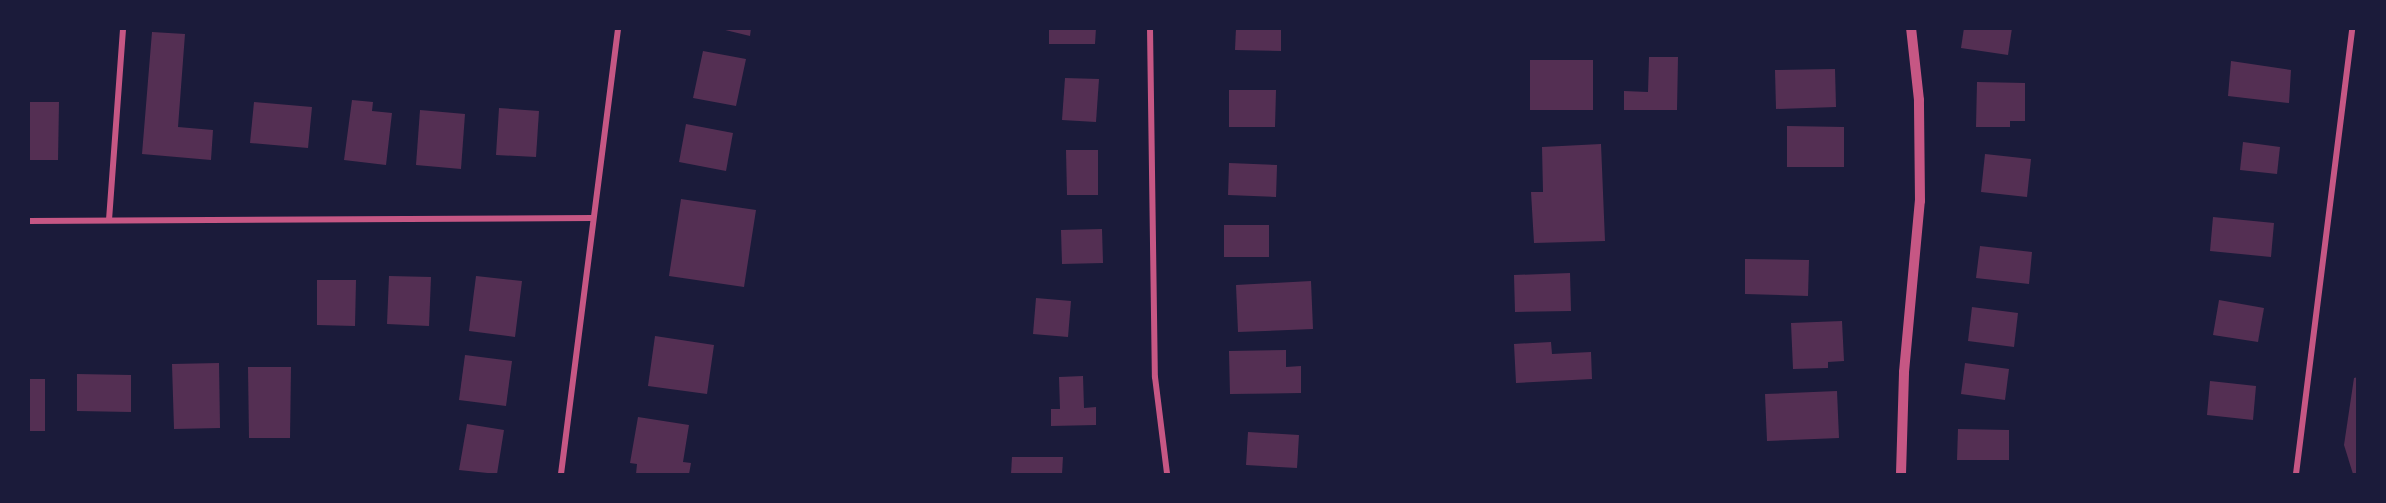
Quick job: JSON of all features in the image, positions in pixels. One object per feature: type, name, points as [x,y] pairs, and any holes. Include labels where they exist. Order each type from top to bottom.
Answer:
[{"type":"street","points":[[109,220],[123,28]]},
{"type":"street","points":[[561,474],[618,28]]},
{"type":"street","points":[[1150,28],[1155,377],[1167,474]]},
{"type":"street","points":[[1901,474],[1904,372],[1920,201],[1919,110],[1911,28]]},
{"type":"street","points":[[2296,474],[2352,28]]},
{"type":"street","points":[[28,221],[593,218]]},
{"type":"building","points":[[717,28],[751,28],[750,36]]},
{"type":"building","points":[[1049,28],[1096,28],[1095,44],[1049,44]]},
{"type":"building","points":[[1236,28],[1281,28],[1281,51],[1235,50]]},
{"type":"building","points":[[1964,28],[2012,28],[2008,55],[1961,48]]},
{"type":"building","points":[[152,32],[185,34],[178,127],[213,130],[211,160],[142,154]]},
{"type":"building","points":[[703,51],[746,59],[736,106],[693,98]]},
{"type":"building","points":[[1649,57],[1678,57],[1677,110],[1624,110],[1624,91],[1648,92]]},
{"type":"building","points":[[1530,60],[1593,60],[1593,110],[1530,110]]},
{"type":"building","points":[[2231,61],[2291,70],[2289,103],[2228,96]]},
{"type":"building","points":[[1835,69],[1836,107],[1776,109],[1775,70]]},
{"type":"building","points":[[1065,78],[1099,79],[1096,122],[1062,120]]},
{"type":"building","points":[[1977,82],[2025,83],[2025,121],[2010,121],[2010,127],[1976,127]]},
{"type":"building","points":[[1229,90],[1276,90],[1275,127],[1229,127]]},
{"type":"building","points":[[352,100],[373,102],[372,111],[392,113],[386,165],[344,160]]},
{"type":"building","points":[[28,102],[59,102],[58,160],[28,160]]},
{"type":"building","points":[[254,102],[312,107],[308,148],[250,143]]},
{"type":"building","points":[[499,108],[539,111],[536,157],[496,155]]},
{"type":"building","points":[[420,110],[465,114],[461,169],[416,165]]},
{"type":"building","points":[[686,124],[733,133],[726,171],[679,162]]},
{"type":"building","points":[[1787,126],[1844,127],[1844,167],[1787,167]]},
{"type":"building","points":[[2243,142],[2280,147],[2277,174],[2240,170]]},
{"type":"building","points":[[1601,144],[1605,241],[1534,243],[1531,192],[1543,192],[1542,147]]},
{"type":"building","points":[[1066,150],[1098,150],[1098,195],[1067,195]]},
{"type":"building","points":[[1985,154],[2031,159],[2027,197],[1981,192]]},
{"type":"building","points":[[1229,163],[1277,165],[1276,197],[1228,195]]},
{"type":"building","points":[[681,199],[756,210],[744,287],[669,276]]},
{"type":"building","points":[[2213,217],[2274,223],[2271,257],[2210,251]]},
{"type":"building","points":[[1224,225],[1269,225],[1269,257],[1224,257]]},
{"type":"building","points":[[1102,229],[1103,263],[1062,264],[1061,230]]},
{"type":"building","points":[[1980,246],[2032,252],[2029,284],[1976,278]]},
{"type":"building","points":[[1745,259],[1809,260],[1808,296],[1745,294]]},
{"type":"building","points":[[1570,273],[1571,311],[1515,312],[1514,275]]},
{"type":"building","points":[[389,276],[431,277],[429,326],[387,324]]},
{"type":"building","points":[[476,276],[522,281],[515,337],[469,331]]},
{"type":"building","points":[[317,280],[356,280],[355,326],[317,325]]},
{"type":"building","points":[[1311,281],[1313,329],[1238,332],[1236,285]]},
{"type":"building","points":[[1036,298],[1071,301],[1068,337],[1033,334]]},
{"type":"building","points":[[2219,300],[2264,308],[2258,342],[2213,335]]},
{"type":"building","points":[[1972,307],[2018,313],[2014,347],[1968,341]]},
{"type":"building","points":[[1842,321],[1844,361],[1828,362],[1828,368],[1793,369],[1791,323]]},
{"type":"building","points":[[655,336],[714,345],[707,394],[648,386]]},
{"type":"building","points":[[1551,342],[1552,354],[1591,352],[1592,379],[1516,383],[1514,344]]},
{"type":"building","points":[[1286,350],[1286,367],[1301,366],[1301,393],[1230,394],[1229,351]]},
{"type":"building","points":[[465,355],[512,361],[506,406],[459,400]]},
{"type":"building","points":[[219,363],[220,428],[174,429],[172,364]]},
{"type":"building","points":[[1965,363],[2009,369],[2005,400],[1961,394]]},
{"type":"building","points":[[248,367],[291,367],[290,438],[249,438]]},
{"type":"building","points":[[77,374],[131,375],[131,412],[77,411]]},
{"type":"building","points":[[1083,376],[1084,408],[1096,407],[1096,425],[1051,426],[1051,409],[1060,409],[1059,377]]},
{"type":"building","points":[[2358,377],[2358,474],[2353,474],[2344,445],[2354,378]]},
{"type":"building","points":[[28,379],[45,379],[45,431],[28,431]]},
{"type":"building","points":[[2210,381],[2256,386],[2253,420],[2207,415]]},
{"type":"building","points":[[1837,391],[1839,438],[1767,441],[1765,394]]},
{"type":"building","points":[[638,417],[689,425],[683,462],[691,463],[689,474],[636,474],[637,464],[630,463]]},
{"type":"building","points":[[467,424],[504,430],[497,474],[459,470]]},
{"type":"building","points":[[1958,429],[2009,430],[2009,460],[1957,460]]},
{"type":"building","points":[[1248,432],[1299,435],[1297,468],[1246,465]]},
{"type":"building","points":[[1012,457],[1063,457],[1062,474],[1011,474]]}]
